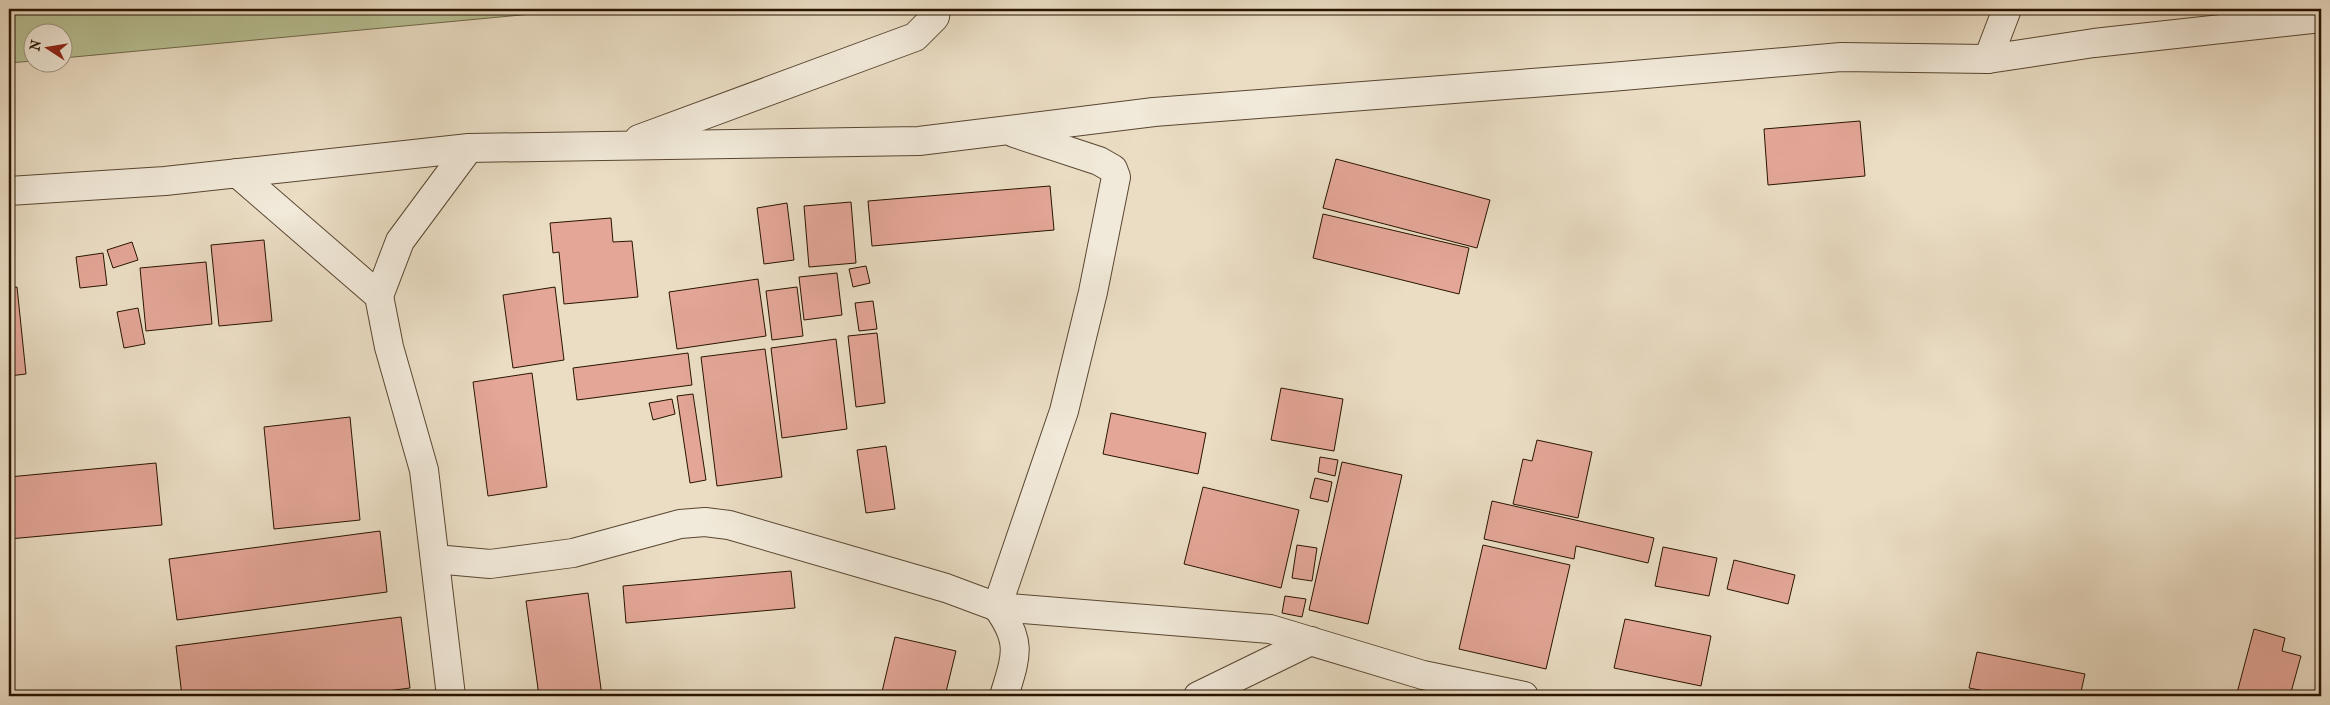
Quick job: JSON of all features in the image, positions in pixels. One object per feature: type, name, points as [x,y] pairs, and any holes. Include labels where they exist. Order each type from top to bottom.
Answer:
[{"type":"street","points":[[618,147],[915,37],[935,17],[936,9]]},
{"type":"street","points":[[1988,59],[2007,9]]},
{"type":"street","points":[[9,191],[165,181],[470,148],[919,141],[1154,112],[1611,77],[1841,57],[1988,59],[2094,43],[2321,18]]},
{"type":"street","points":[[998,607],[1064,410],[1093,292],[1116,177],[1113,169],[1099,161],[1004,130]]},
{"type":"street","points":[[451,696],[424,470],[389,347],[379,296],[400,241],[470,148]]},
{"type":"street","points":[[238,174],[379,296]]},
{"type":"street","points":[[435,559],[490,564],[573,553],[680,524],[705,522],[729,525],[946,588],[998,607],[1270,629],[1424,675],[1510,695]]},
{"type":"street","points":[[998,607],[1011,625],[1015,645],[1014,665],[1004,696]]},
{"type":"street","points":[[1198,696],[1310,641]]},
{"type":"green space","points":[[9,9],[585,9],[72,57],[72,22],[22,22],[22,62],[9,63]]},
{"type":"building","points":[[1860,121],[1865,176],[1768,185],[1764,129]]},
{"type":"building","points":[[1336,159],[1490,200],[1477,248],[1323,208]]},
{"type":"building","points":[[1050,186],[1054,230],[872,246],[868,201]]},
{"type":"building","points":[[851,202],[856,263],[809,267],[804,206]]},
{"type":"building","points":[[787,203],[794,260],[764,264],[757,208]]},
{"type":"building","points":[[1323,214],[1469,248],[1459,294],[1313,258]]},
{"type":"building","points":[[611,218],[613,242],[632,241],[638,297],[564,304],[559,252],[553,253],[550,223]]},
{"type":"building","points":[[264,240],[272,321],[219,326],[211,245]]},
{"type":"building","points":[[132,242],[138,260],[113,268],[107,250]]},
{"type":"building","points":[[103,253],[107,285],[80,288],[76,257]]},
{"type":"building","points":[[206,262],[212,324],[146,331],[140,268]]},
{"type":"building","points":[[866,266],[870,283],[853,287],[849,269]]},
{"type":"building","points":[[837,273],[842,315],[804,320],[799,277]]},
{"type":"building","points":[[758,279],[766,336],[677,349],[669,292]]},
{"type":"building","points":[[17,287],[26,374],[9,376],[9,288]]},
{"type":"building","points":[[555,287],[564,360],[513,368],[503,295]]},
{"type":"building","points":[[797,287],[803,336],[772,340],[766,291]]},
{"type":"building","points":[[873,301],[877,329],[859,331],[855,303]]},
{"type":"building","points":[[138,308],[145,344],[124,348],[117,312]]},
{"type":"building","points":[[877,333],[885,403],[856,407],[848,336]]},
{"type":"building","points":[[836,339],[847,429],[782,438],[771,348]]},
{"type":"building","points":[[765,349],[782,477],[717,486],[701,357]]},
{"type":"building","points":[[688,353],[692,385],[577,400],[573,368]]},
{"type":"building","points":[[532,373],[547,487],[488,496],[473,382]]},
{"type":"building","points":[[1281,388],[1343,399],[1334,451],[1271,440]]},
{"type":"building","points":[[693,394],[706,480],[690,483],[677,396]]},
{"type":"building","points":[[672,399],[675,414],[653,420],[649,403]]},
{"type":"building","points":[[1111,413],[1206,433],[1198,474],[1103,454]]},
{"type":"building","points":[[350,417],[360,520],[274,529],[264,427]]},
{"type":"building","points":[[1537,440],[1592,452],[1578,518],[1513,504],[1523,459],[1532,461]]},
{"type":"building","points":[[886,446],[895,509],[866,513],[857,450]]},
{"type":"building","points":[[1320,457],[1338,460],[1335,476],[1318,472]]},
{"type":"building","points":[[1342,462],[1402,475],[1368,624],[1309,610]]},
{"type":"building","points":[[156,463],[162,525],[9,539],[9,477]]},
{"type":"building","points":[[1315,478],[1332,482],[1328,502],[1310,498]]},
{"type":"building","points":[[1203,487],[1299,510],[1281,588],[1184,564]]},
{"type":"building","points":[[1492,501],[1654,538],[1648,563],[1576,546],[1574,559],[1484,539]]},
{"type":"building","points":[[380,531],[387,592],[177,620],[169,559]]},
{"type":"building","points":[[1297,545],[1317,548],[1312,581],[1292,578]]},
{"type":"building","points":[[1483,545],[1570,565],[1546,669],[1459,649]]},
{"type":"building","points":[[1663,547],[1717,558],[1709,596],[1655,586]]},
{"type":"building","points":[[1734,560],[1795,575],[1788,604],[1727,589]]},
{"type":"building","points":[[791,571],[795,608],[626,623],[623,586]]},
{"type":"building","points":[[588,593],[602,696],[539,696],[526,601]]},
{"type":"building","points":[[1285,596],[1306,599],[1302,617],[1282,613]]},
{"type":"building","points":[[401,617],[410,688],[349,696],[182,696],[176,646]]},
{"type":"building","points":[[1625,619],[1711,636],[1701,686],[1614,668]]},
{"type":"building","points":[[2254,629],[2285,638],[2282,651],[2301,656],[2290,696],[2247,696],[2237,693]]},
{"type":"building","points":[[895,637],[956,651],[945,696],[881,696]]},
{"type":"building","points":[[1977,652],[2085,674],[2080,696],[2012,696],[1969,688]]}]
